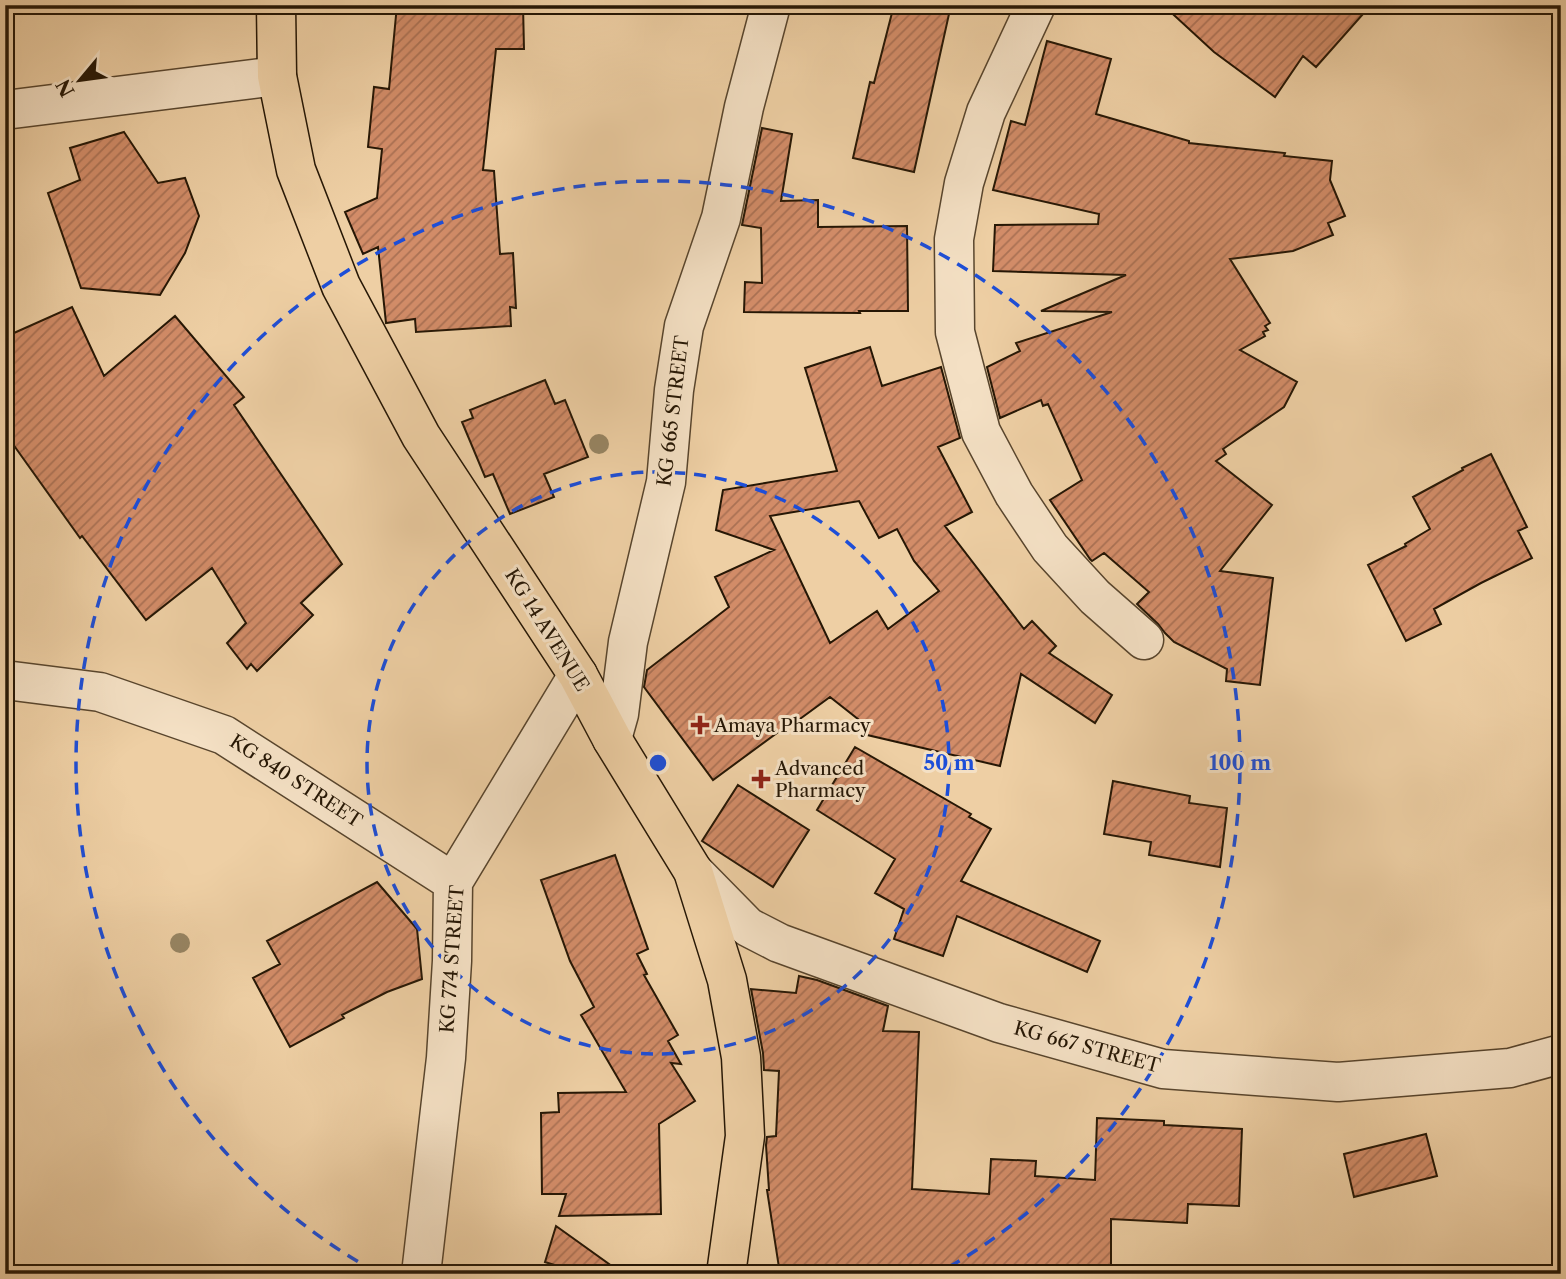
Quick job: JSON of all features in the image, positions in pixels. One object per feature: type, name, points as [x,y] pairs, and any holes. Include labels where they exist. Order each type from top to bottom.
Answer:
[{"type":"main road","name":"KG 14 AVENUE","points":[[276,5],[277,76],[296,170],[341,286],[421,436],[578,675],[612,739],[693,871],[727,979],[741,1057],[745,1136],[726,1274]]},
{"type":"street","name":"KG 665 STREET","points":[[612,739],[619,715],[628,642],[666,482],[674,390],[684,326],[721,218],[744,107],[771,5]]},
{"type":"street","points":[[1036,5],[986,112],[964,183],[954,239],[955,332],[981,432],[1014,494],[1049,548],[1095,597],[1144,640]]},
{"type":"street","points":[[5,110],[277,76]]},
{"type":"street","name":"KG 774 STREET","points":[[421,1274],[446,1058],[452,961],[453,883],[578,675]]},
{"type":"street","name":"KG 840 STREET","points":[[5,680],[100,692],[224,735],[453,883]]},
{"type":"street","name":"KG 667 STREET","points":[[693,871],[748,927],[779,943],[999,1023],[1163,1069],[1338,1082],[1510,1068],[1561,1054]]},
{"type":"building","points":[[397,5],[523,5],[524,49],[496,49],[483,170],[494,171],[500,254],[513,253],[516,308],[510,307],[511,326],[416,332],[415,319],[386,323],[378,247],[363,254],[345,212],[377,198],[382,149],[368,147],[374,87],[389,89]]},
{"type":"building","points":[[894,5],[951,5],[914,172],[853,158],[870,82],[874,83]]},
{"type":"building","points":[[1163,5],[1371,5],[1316,67],[1303,56],[1275,97],[1214,52]]},
{"type":"building","points":[[1047,41],[1111,59],[1096,114],[1189,143],[1332,161],[1330,180],[1345,216],[1328,223],[1333,235],[1293,251],[1230,259],[1270,323],[1265,326],[1268,330],[1263,332],[1265,336],[1240,350],[1297,382],[1284,407],[1223,449],[1226,454],[1216,461],[1272,505],[1220,571],[1273,578],[1260,685],[1226,681],[1227,669],[1174,642],[1137,604],[1149,592],[1104,553],[1092,561],[1090,559],[1050,500],[1082,480],[1048,404],[1043,406],[1041,400],[1000,418],[987,367],[1020,351],[1016,343],[1112,312],[1041,311],[1126,275],[993,271],[995,225],[1098,224],[1099,214],[993,190],[1011,121],[1025,125]]},
{"type":"building","points":[[762,128],[792,134],[781,201],[818,200],[818,227],[907,226],[908,311],[744,312],[745,282],[762,283],[761,228],[742,225]]},
{"type":"building","points":[[124,132],[158,183],[185,178],[199,216],[185,253],[160,295],[81,288],[48,193],[80,180],[70,148]]},
{"type":"building","points":[[72,307],[104,376],[175,316],[244,397],[234,405],[342,564],[301,603],[313,615],[257,671],[251,664],[247,669],[227,643],[246,623],[212,568],[146,620],[82,536],[80,538],[5,433],[5,337]]},
{"type":"building","points":[[870,347],[882,386],[941,367],[960,438],[938,447],[972,512],[945,526],[1024,629],[1032,621],[1056,646],[1049,653],[1112,695],[1095,723],[1021,674],[1000,766],[863,734],[868,727],[830,697],[713,780],[644,687],[647,670],[729,607],[715,577],[774,550],[716,530],[723,490],[837,471],[805,368]],"holes":[[[859,501],[879,538],[897,529],[914,561],[939,591],[888,629],[877,611],[830,643],[770,516]]]},
{"type":"building","points":[[545,380],[555,404],[565,400],[588,457],[544,474],[554,497],[510,514],[493,474],[485,477],[462,422],[473,418],[470,410]]},
{"type":"building","points":[[1491,454],[1527,527],[1518,531],[1532,558],[1434,609],[1441,624],[1406,641],[1368,565],[1406,546],[1405,544],[1430,529],[1413,497]]},
{"type":"building","points":[[855,747],[971,814],[969,817],[991,829],[961,881],[1100,941],[1087,972],[957,916],[943,956],[894,939],[904,909],[875,893],[895,859],[817,810]]},
{"type":"building","points":[[1113,781],[1190,796],[1189,803],[1227,808],[1220,867],[1149,855],[1151,842],[1104,834]]},
{"type":"building","points":[[738,785],[809,830],[773,887],[702,841]]},
{"type":"building","points":[[615,855],[648,949],[637,954],[647,974],[644,975],[678,1035],[668,1041],[681,1064],[671,1063],[695,1101],[659,1124],[661,1214],[559,1216],[566,1194],[542,1194],[541,1113],[559,1112],[558,1093],[626,1092],[581,1015],[594,1007],[570,961],[541,880]]},
{"type":"building","points":[[377,882],[417,929],[422,979],[387,992],[342,1015],[344,1018],[290,1047],[253,978],[280,964],[267,941]]},
{"type":"building","points":[[799,976],[888,1006],[883,1031],[919,1032],[912,1189],[989,1194],[991,1159],[1036,1161],[1035,1176],[1095,1180],[1097,1118],[1164,1121],[1164,1125],[1242,1129],[1239,1206],[1188,1204],[1187,1223],[1111,1219],[1111,1274],[780,1274],[767,1190],[766,1145],[767,1137],[776,1136],[779,1071],[764,1070],[751,989],[796,993]]},
{"type":"building","points":[[1426,1134],[1437,1176],[1354,1197],[1344,1154]]},
{"type":"building","points":[[556,1226],[623,1274],[583,1274],[545,1262]]},
{"type":"place","name":"Amaya Pharmacy","points":[[700,725]]},
{"type":"place","name":"Advanced Pharmacy","points":[[761,779]]}]
